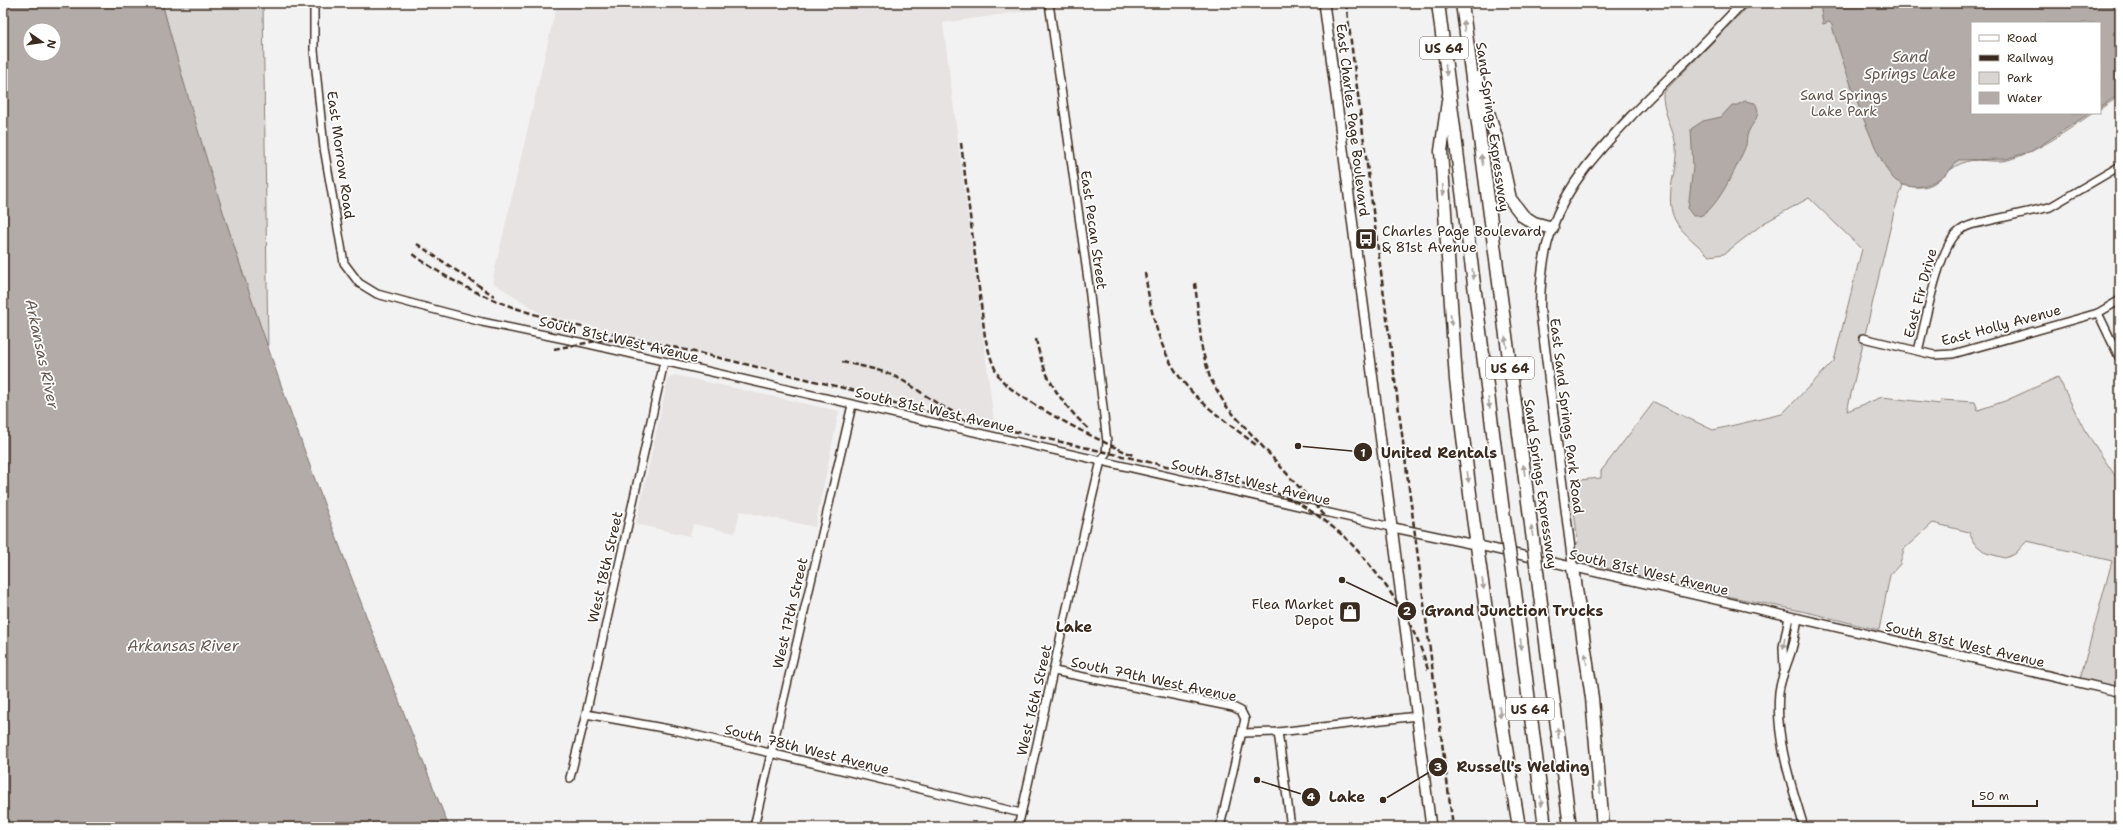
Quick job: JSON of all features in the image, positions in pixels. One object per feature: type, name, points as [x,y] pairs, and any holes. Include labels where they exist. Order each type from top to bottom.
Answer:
[{"type":"highway","name":"US 64","points":[[1438,3],[1545,827]]},
{"type":"highway","name":"Sand Springs Expressway","points":[[1462,3],[1570,827]]},
{"type":"highway","points":[[1468,50],[1497,140],[1510,199],[1523,216],[1534,222],[1552,228]]},
{"type":"highway","points":[[1449,94],[1441,151],[1456,380],[1502,730],[1519,827]]},
{"type":"highway","points":[[1573,568],[1592,698],[1602,827]]},
{"type":"main road","name":"East Charles Page Boulevard","points":[[1324,3],[1431,827]]},
{"type":"street","name":"East Morrow Road","points":[[314,3],[314,50],[324,148],[344,263],[359,283],[377,294]]},
{"type":"street","name":"East Pecan Street","points":[[1049,3],[1089,286],[1107,442],[1106,453],[1101,461]]},
{"type":"street","name":"East Sand Springs Park Road","points":[[1573,568],[1540,309],[1540,288],[1544,260],[1552,228],[1562,204],[1587,164],[1742,3]]},
{"type":"street","name":"East Fir Drive","points":[[1918,351],[1943,256],[1955,234],[1963,228],[1974,224],[2050,208],[2120,166]]},
{"type":"street","name":"South 81st West Avenue","points":[[377,294],[482,322],[584,343],[2120,692]]},
{"type":"street","name":"East Holly Avenue","points":[[1863,338],[1934,355],[1953,354],[2098,313],[2120,300]]},
{"type":"street","points":[[2098,313],[2120,359]]},
{"type":"street","name":"West 18th Street","points":[[570,778],[586,714],[664,362]]},
{"type":"street","name":"West 17th Street","points":[[754,827],[852,405]]},
{"type":"street","name":"West 16th Street","points":[[1018,827],[1054,671],[1081,543],[1101,461]]},
{"type":"street","points":[[1793,618],[1792,648],[1784,670],[1779,692],[1780,735],[1804,827]]},
{"type":"street","name":"South 79th West Avenue","points":[[1054,671],[1232,707],[1244,715],[1245,719],[1242,733]]},
{"type":"street","name":"South 78th West Avenue","points":[[586,714],[674,730],[754,748],[771,754],[1021,813]]},
{"type":"street","points":[[1220,827],[1242,733],[1278,732],[1417,716]]},
{"type":"street","points":[[1278,732],[1291,827]]},
{"type":"shaded area","points":[[557,3],[1033,3],[1034,10],[943,23],[994,422],[542,314],[492,282]]},
{"type":"shaded area","points":[[675,375],[839,411],[815,527],[740,511],[735,533],[693,524],[690,536],[636,524],[668,379]]},
{"type":"green space","points":[[162,3],[263,3],[268,352],[190,110]]},
{"type":"green space","name":"Sand Springs Lake Park","points":[[1751,3],[2120,3],[2120,96],[2101,108],[2101,22],[1971,22],[1971,114],[2091,114],[2042,146],[2020,156],[2002,161],[1977,160],[1965,162],[1952,169],[1930,185],[1914,187],[1903,185],[1894,212],[1847,411],[1882,397],[1940,404],[1941,400],[1975,402],[1978,410],[2005,401],[2058,377],[2084,429],[2120,483],[2120,688],[2080,679],[2112,561],[2027,541],[2015,554],[2005,558],[1986,553],[1974,543],[1969,532],[1933,523],[1904,549],[1900,564],[1890,575],[1879,630],[1799,610],[1709,593],[1641,578],[1588,561],[1576,553],[1575,544],[1578,543],[1571,487],[1579,480],[1601,478],[1601,471],[1654,402],[1713,430],[1782,414],[1834,361],[1862,249],[1809,198],[1764,223],[1724,254],[1709,256],[1678,225],[1671,207],[1670,196],[1676,160],[1676,146],[1664,106],[1663,93]]},
{"type":"water","name":"Arkansas River","points":[[3,3],[162,3],[191,108],[223,213],[257,316],[293,419],[369,624],[449,827],[3,827]]},
{"type":"water","name":"Sand Springs Lake","points":[[1820,3],[2120,3],[2120,94],[2101,106],[2101,22],[1971,22],[1971,114],[2088,114],[2032,151],[2006,159],[1958,160],[1946,174],[1939,179],[1930,184],[1912,187],[1895,180],[1887,170],[1878,154],[1850,82],[1832,25],[1829,22],[1823,24]]},
{"type":"water","points":[[1745,101],[1755,103],[1758,112],[1756,119],[1747,135],[1746,145],[1743,152],[1727,184],[1714,204],[1702,215],[1693,216],[1688,209],[1693,167],[1691,129],[1703,121],[1721,117],[1732,105],[1737,105]]},
{"type":"railway","points":[[1346,3],[1453,827]]},
{"type":"railway","points":[[961,143],[985,337],[997,373],[1009,387],[1042,409],[1083,432],[1133,455]]},
{"type":"railway","points":[[417,244],[494,296]]},
{"type":"railway","points":[[413,254],[442,274],[471,290],[533,314],[565,323],[687,350],[852,390],[895,404],[1258,487],[1296,502],[1316,514],[1347,539]]},
{"type":"railway","points":[[1145,273],[1155,325],[1176,372],[1186,386],[1199,399],[1219,417],[1256,445]]},
{"type":"railway","points":[[1195,283],[1202,349],[1210,378],[1226,406],[1326,517]]},
{"type":"railway","points":[[1036,339],[1043,366],[1055,389],[1070,410],[1090,430]]},
{"type":"railway","points":[[554,349],[602,340],[625,340]]},
{"type":"railway","points":[[842,362],[863,366],[890,374],[912,386],[942,406],[958,414]]},
{"type":"railway","points":[[1344,536],[1383,582],[1405,615],[1422,651],[1428,670]]},
{"type":"place","name":"Charles Page Boulevard & 81st Avenue","points":[[1366,239]]},
{"type":"place","name":"United Rentals","points":[[1298,446]]},
{"type":"place","name":"Grand Junction Trucks","points":[[1342,580]]},
{"type":"place","name":"Flea Market Depot","points":[[1350,612]]},
{"type":"place","name":"Lake","points":[[1257,780]]},
{"type":"place","name":"Russell's Welding","points":[[1383,800]]},
{"type":"district","name":"Lake","points":[[1074,627]]}]
